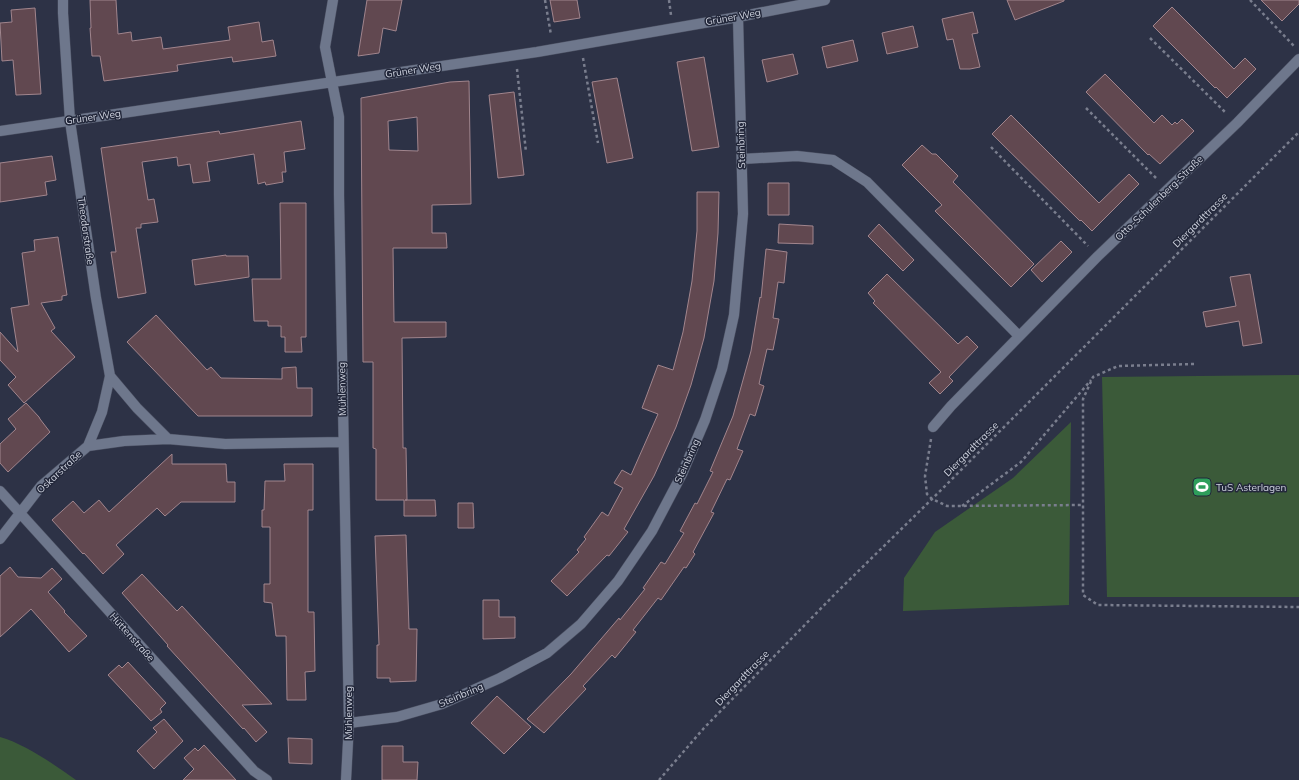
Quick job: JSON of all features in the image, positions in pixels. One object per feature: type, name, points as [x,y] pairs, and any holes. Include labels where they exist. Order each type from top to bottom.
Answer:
[{"type":"street","name":"Theodorstraße","points":[[63,0],[62,13],[70,121],[96,298],[110,376],[137,408],[168,439]]},
{"type":"street","name":"Mühlenweg","points":[[333,0],[325,46],[339,117],[343,442],[349,723],[346,780]]},
{"type":"street","name":"Grüner Weg","points":[[0,131],[553,49],[738,17],[825,0]]},
{"type":"street","name":"Steinbring","points":[[349,723],[398,717],[434,706],[500,678],[547,653],[581,624],[618,581],[652,531],[682,474],[705,420],[722,369],[734,315],[742,222],[742,159],[738,17]]},
{"type":"street","name":"Otto-Schulenberg-Straße","points":[[933,427],[951,406],[1098,256],[1237,123],[1299,59]]},
{"type":"street","points":[[742,159],[797,156],[833,160],[867,182],[1019,336]]},
{"type":"street","name":"Oskarstraße","points":[[0,539],[41,486],[88,446],[102,412],[110,376]]},
{"type":"street","points":[[88,446],[124,441],[168,439],[225,444],[343,442]]},
{"type":"street","name":"Hüttenstraße","points":[[0,491],[254,771],[267,780]]},
{"type":"path","points":[[545,0],[553,49]]},
{"type":"path","points":[[1250,0],[1299,50]]},
{"type":"path","points":[[1150,38],[1237,123]]},
{"type":"path","points":[[580,44],[598,144]]},
{"type":"path","points":[[515,55],[526,152]]},
{"type":"path","points":[[1086,108],[1168,190]]},
{"type":"path","name":"Diergardttrasse","points":[[659,780],[709,723],[837,592],[1299,132]]},
{"type":"path","points":[[991,147],[1098,256]]},
{"type":"path","points":[[962,506],[1020,462],[1093,378],[1118,366],[1194,364]]},
{"type":"path","points":[[1093,378],[1084,399],[1083,595],[1098,605],[1299,607]]},
{"type":"path","points":[[933,427],[924,476],[926,494],[932,499],[947,506],[1083,505]]},
{"type":"green space","name":"TuS Asterlagen","points":[[1299,375],[1299,597],[1107,597],[1102,377]]},
{"type":"green space","points":[[1071,422],[1069,605],[903,611],[904,578],[935,532],[1013,478]]},
{"type":"green space","points":[[0,737],[10,740],[29,750],[76,780],[0,780]]},
{"type":"building","points":[[90,0],[116,0],[118,34],[131,32],[132,41],[161,37],[163,49],[230,40],[228,27],[259,22],[262,42],[273,40],[276,56],[233,62],[232,57],[177,65],[178,71],[104,81],[100,56],[92,56]]},
{"type":"building","points":[[367,0],[402,0],[396,31],[383,28],[379,53],[358,56]]},
{"type":"building","points":[[550,0],[577,0],[580,18],[554,22]]},
{"type":"building","points":[[1007,0],[1064,0],[1064,1],[1015,20]]},
{"type":"building","points":[[1261,0],[1299,0],[1299,4],[1282,21]]},
{"type":"building","points":[[1172,7],[1234,69],[1245,58],[1256,69],[1227,98],[1216,87],[1215,88],[1153,26]]},
{"type":"building","points":[[35,8],[41,94],[16,95],[13,60],[2,61],[0,23],[12,22],[11,10]]},
{"type":"building","points":[[973,12],[978,33],[972,34],[980,67],[960,69],[953,39],[947,40],[942,19]]},
{"type":"building","points":[[913,26],[918,47],[887,54],[882,33]]},
{"type":"building","points":[[853,40],[858,61],[827,68],[822,47]]},
{"type":"building","points":[[793,54],[798,74],[767,82],[762,60]]},
{"type":"building","points":[[704,57],[719,147],[692,151],[677,62]]},
{"type":"building","points":[[1105,74],[1154,123],[1162,115],[1172,125],[1175,122],[1177,124],[1182,119],[1194,131],[1160,164],[1149,154],[1148,155],[1086,92]]},
{"type":"building","points":[[617,78],[633,158],[607,163],[592,82]]},
{"type":"building","points":[[469,81],[471,204],[432,205],[432,233],[446,233],[447,248],[393,248],[394,322],[446,322],[446,337],[402,338],[403,448],[406,448],[407,500],[435,500],[436,516],[404,516],[404,500],[376,500],[376,449],[373,448],[373,362],[363,362],[361,98],[450,82]],"holes":[[[417,117],[418,151],[389,150],[388,121]]]},
{"type":"building","points":[[514,92],[524,175],[498,178],[489,95]]},
{"type":"building","points":[[1011,115],[1099,203],[1129,174],[1139,184],[1092,231],[992,134]]},
{"type":"building","points":[[301,121],[305,149],[284,152],[286,172],[282,172],[283,182],[266,185],[265,182],[258,184],[254,154],[207,162],[210,181],[193,183],[190,164],[178,166],[177,157],[142,162],[148,200],[154,199],[158,222],[141,224],[141,228],[136,228],[146,293],[118,298],[111,252],[116,252],[101,148],[219,131],[220,134]]},
{"type":"building","points":[[922,145],[932,154],[936,154],[958,176],[953,182],[1034,264],[1011,287],[935,211],[942,205],[902,165]]},
{"type":"building","points":[[52,156],[56,180],[45,182],[47,195],[0,202],[0,163]]},
{"type":"building","points":[[768,183],[789,183],[789,215],[768,215]]},
{"type":"building","points":[[697,192],[719,192],[718,233],[714,281],[704,338],[691,385],[676,427],[654,476],[624,529],[628,532],[609,556],[607,555],[567,596],[551,581],[579,552],[577,550],[586,539],[584,537],[602,512],[608,516],[623,488],[614,483],[622,470],[631,475],[658,414],[642,408],[658,365],[673,370],[683,332],[692,281],[697,231]]},
{"type":"building","points":[[280,203],[306,203],[306,337],[301,337],[302,352],[285,352],[285,337],[281,337],[281,326],[268,326],[268,321],[254,321],[252,279],[281,279]]},
{"type":"building","points":[[779,224],[813,226],[813,244],[778,243]]},
{"type":"building","points":[[879,224],[914,260],[903,271],[868,236]]},
{"type":"building","points":[[58,237],[67,295],[62,296],[62,300],[41,303],[55,328],[51,331],[75,357],[24,403],[8,385],[16,377],[0,360],[0,332],[18,352],[11,308],[29,305],[22,253],[35,251],[34,240]]},
{"type":"building","points":[[1061,241],[1072,252],[1042,282],[1031,270]]},
{"type":"building","points":[[766,249],[787,252],[784,283],[778,282],[773,318],[779,319],[773,350],[767,349],[759,384],[764,386],[755,416],[750,414],[737,449],[743,451],[730,480],[727,479],[711,512],[714,513],[693,552],[695,554],[686,568],[684,567],[661,600],[658,598],[633,630],[636,632],[615,658],[612,655],[583,686],[586,689],[544,733],[527,719],[571,674],[619,618],[620,620],[645,589],[643,588],[661,562],[665,564],[684,533],[680,531],[695,503],[697,504],[713,472],[710,471],[733,416],[751,351],[760,297],[761,298]]},
{"type":"building","points":[[226,255],[248,256],[249,277],[195,285],[192,260]]},
{"type":"building","points":[[887,274],[958,344],[967,336],[978,347],[949,377],[953,381],[940,394],[929,383],[941,372],[873,303],[875,301],[868,293]]},
{"type":"building","points":[[1250,274],[1262,343],[1243,346],[1239,321],[1206,327],[1203,312],[1236,306],[1230,277]]},
{"type":"building","points":[[156,315],[207,370],[211,367],[221,378],[282,379],[282,368],[296,367],[297,388],[312,388],[312,416],[198,416],[127,342]]},
{"type":"building","points":[[26,403],[50,432],[8,472],[0,463],[0,444],[16,429],[8,419]]},
{"type":"building","points":[[172,454],[172,464],[226,464],[227,482],[235,482],[235,502],[181,502],[165,516],[157,508],[116,545],[124,554],[103,574],[52,520],[73,501],[84,513],[99,500],[109,512]]},
{"type":"building","points":[[284,464],[313,464],[313,510],[308,510],[308,612],[314,612],[315,671],[305,672],[306,700],[287,700],[286,636],[276,636],[272,603],[264,602],[264,584],[270,584],[270,527],[262,527],[265,481],[285,481]]},
{"type":"building","points":[[458,503],[473,503],[474,528],[458,528]]},
{"type":"building","points":[[406,535],[409,629],[417,629],[416,681],[390,682],[390,678],[377,678],[377,645],[379,645],[375,536]]},
{"type":"building","points":[[10,567],[18,577],[41,578],[52,568],[62,579],[48,592],[65,611],[64,612],[87,636],[69,652],[31,609],[0,637],[0,576]]},
{"type":"building","points":[[142,574],[177,611],[182,606],[272,704],[242,705],[267,732],[256,742],[167,646],[168,645],[122,593]]},
{"type":"building","points":[[483,600],[499,600],[499,617],[515,617],[515,638],[483,639]]},
{"type":"building","points":[[128,662],[166,703],[160,709],[162,712],[151,721],[108,675],[119,665],[122,668]]},
{"type":"building","points":[[497,696],[531,727],[504,754],[471,723]]},
{"type":"building","points":[[164,719],[183,741],[154,769],[137,751],[157,732],[153,728]]},
{"type":"building","points":[[288,738],[312,739],[312,764],[289,763]]},
{"type":"building","points":[[204,745],[236,780],[183,780],[194,769],[184,758],[195,748],[198,751]]},
{"type":"building","points":[[382,746],[403,746],[403,762],[418,762],[417,780],[382,780]]},
{"type":"place","name":"TuS Asterlagen","points":[[1202,487]]}]
